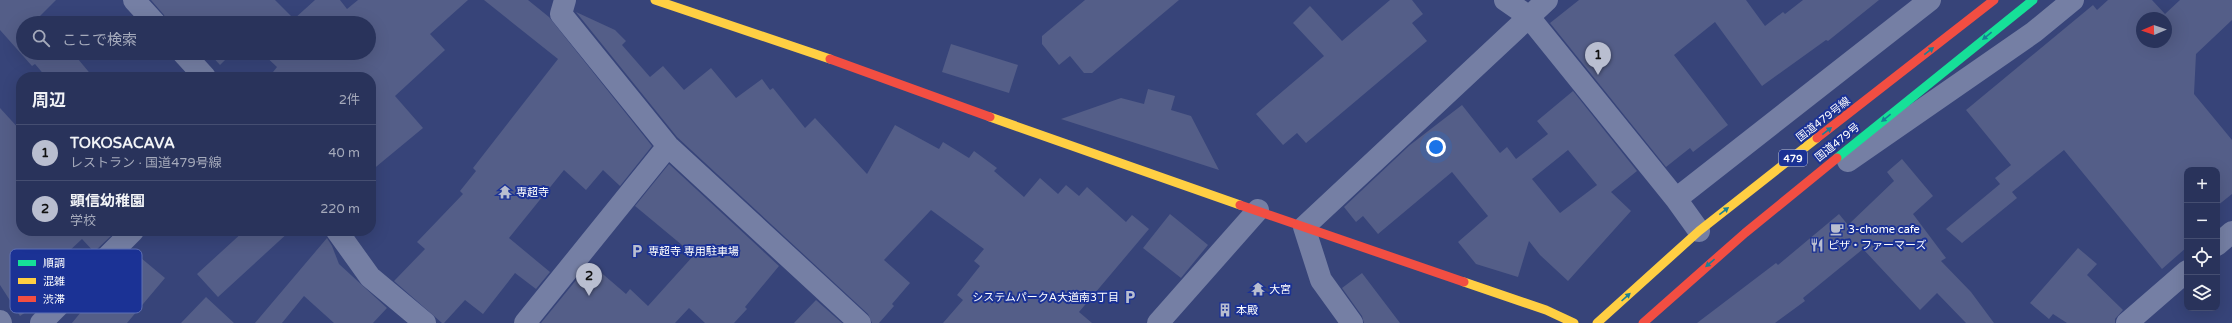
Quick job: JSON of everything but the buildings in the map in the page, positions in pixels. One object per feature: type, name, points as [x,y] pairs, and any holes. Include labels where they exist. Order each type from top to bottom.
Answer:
[{"type":"main road","points":[[655,0],[861,70],[1041,136],[1546,310],[1574,323]]},
{"type":"main road","name":"国道479号線","points":[[1598,323],[1699,231],[1994,0]]},
{"type":"main road","name":"国道479号","points":[[1643,323],[1745,233],[2033,0]]},
{"type":"street","points":[[134,0],[149,16]]},
{"type":"street","points":[[565,0],[560,14],[668,146],[860,323]]},
{"type":"street","points":[[1505,0],[1528,16],[1676,199],[1699,231]]},
{"type":"street","points":[[1352,323],[1321,280],[1304,227],[1528,16],[1547,0]]},
{"type":"street","points":[[1676,199],[1930,0]]},
{"type":"street","points":[[1745,233],[2034,32],[2073,0]]},
{"type":"street","points":[[189,60],[200,72]]},
{"type":"street","points":[[525,323],[668,146]]},
{"type":"street","points":[[1158,323],[1258,210]]},
{"type":"street","points":[[2220,242],[2232,232]]},
{"type":"street","points":[[115,249],[128,236]]},
{"type":"street","points":[[341,236],[370,277],[425,323]]},
{"type":"street","points":[[2127,323],[2184,274]]},
{"type":"street","points":[[42,323],[52,313]]},
{"type":"traffic: fast","points":[[1837,158],[2033,0]]},
{"type":"traffic: slow","points":[[655,0],[830,59]]},
{"type":"traffic: slow","points":[[990,117],[1240,205]]},
{"type":"traffic: slow","points":[[1597,323],[1699,231],[1817,138]]},
{"type":"traffic: slow","points":[[1464,282],[1546,310],[1574,323]]},
{"type":"traffic: jam","points":[[1817,138],[1994,0]]},
{"type":"traffic: jam","points":[[830,59],[990,117]]},
{"type":"traffic: jam","points":[[1643,323],[1745,233],[1837,158]]},
{"type":"traffic: jam","points":[[1240,205],[1464,282]]},
{"type":"place","name":"TOKOSACAVA","points":[[1598,75]]},
{"type":"place","name":"専超寺","points":[[505,192]]},
{"type":"place","name":"3-chome cafe","points":[[1837,229]]},
{"type":"place","name":"ピザ・ファーマーズ","points":[[1817,245]]},
{"type":"place","name":"専超寺 専用駐車場","points":[[637,251]]},
{"type":"place","name":"大宮","points":[[1258,289]]},
{"type":"place","name":"顕信幼稚園","points":[[589,296]]},
{"type":"place","name":"システムパークA大道南3丁目","points":[[1130,297]]},
{"type":"place","name":"本殿","points":[[1225,310]]}]
